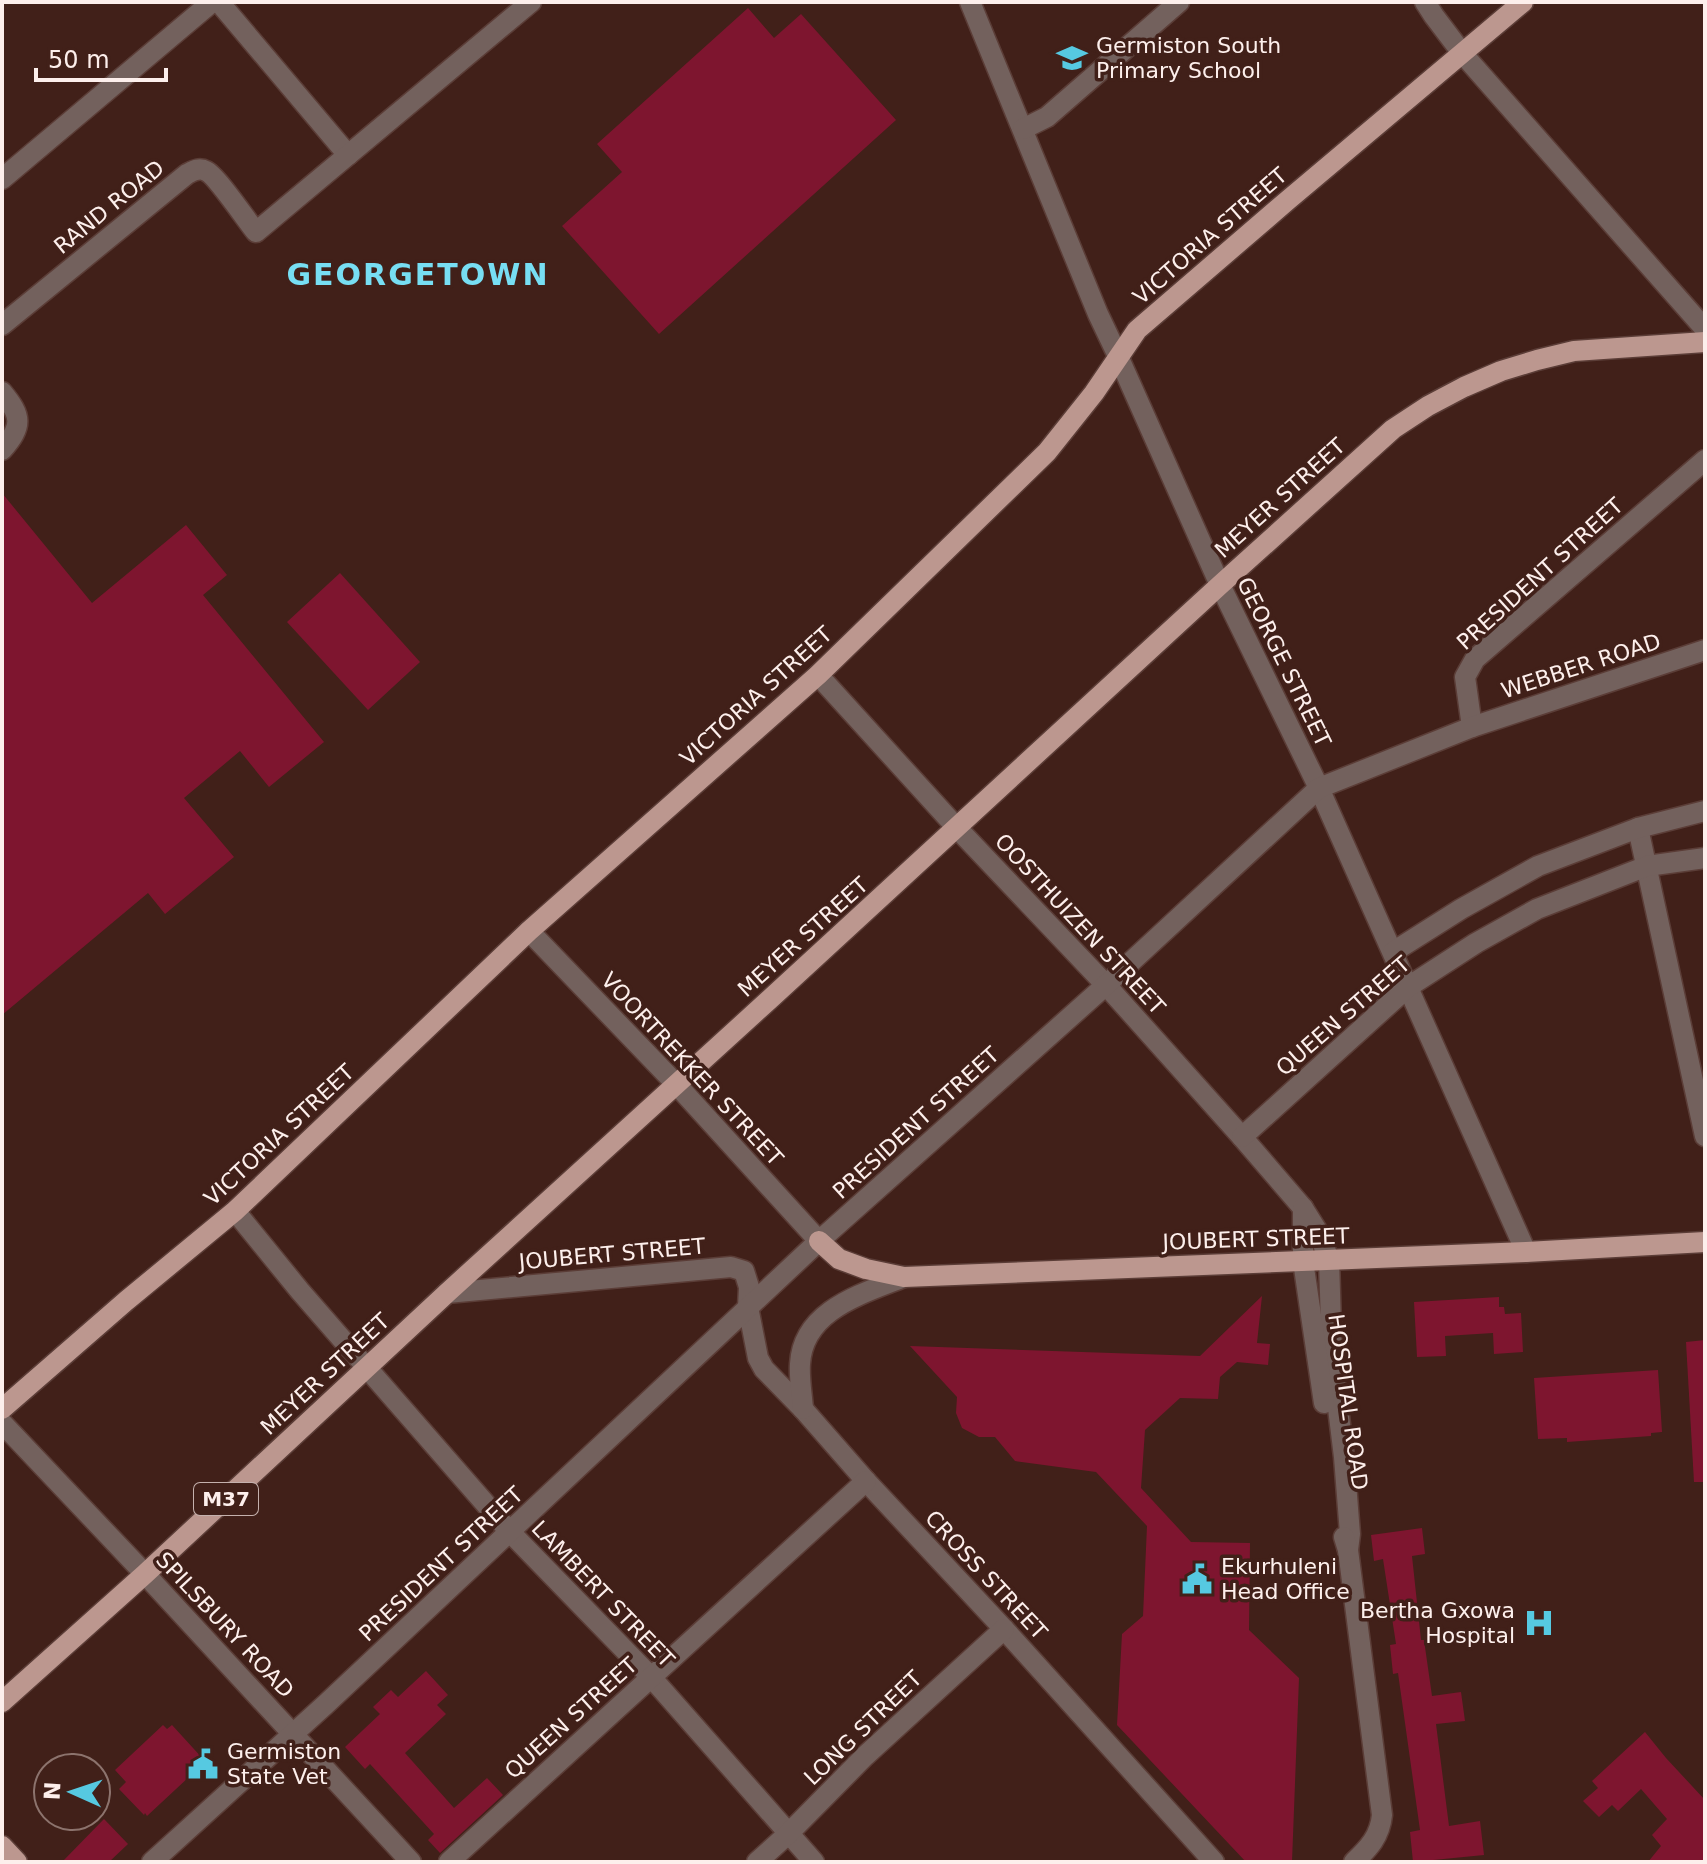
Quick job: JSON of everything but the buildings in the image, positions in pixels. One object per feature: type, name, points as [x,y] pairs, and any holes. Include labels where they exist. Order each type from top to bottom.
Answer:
[{"type":"main road","name":"VICTORIA STREET","points":[[2,1409],[235,1211],[529,931],[818,675],[1047,452],[1094,393],[1137,330],[1523,2]]},
{"type":"main road","name":"MEYER STREET","points":[[2,1702],[1393,429],[1464,387],[1537,360],[1574,351],[1705,342]]},
{"type":"main road","name":"JOUBERT STREET","points":[[819,1241],[839,1259],[866,1269],[904,1277],[1705,1242]]},
{"type":"main road","points":[[2,1846],[17,1862]]},
{"type":"street","points":[[2,179],[212,2]]},
{"type":"street","points":[[219,2],[348,155],[531,2]]},
{"type":"street","name":"GEORGE STREET","points":[[970,2],[1098,314],[1220,585],[1319,788],[1526,1252]]},
{"type":"street","points":[[1023,129],[1047,117],[1179,2]]},
{"type":"street","points":[[1425,2],[1462,53],[1705,329]]},
{"type":"street","name":"RAND ROAD","points":[[2,325],[196,169],[207,171],[215,179],[256,232],[348,155]]},
{"type":"street","points":[[2,392],[14,406],[18,418],[17,429],[2,450]]},
{"type":"street","name":"PRESIDENT STREET","points":[[152,1862],[510,1532],[819,1241],[1106,985],[1319,788],[1472,727],[1465,677],[1475,659],[1705,460]]},
{"type":"street","name":"WEBBER ROAD","points":[[1472,727],[1705,650]]},
{"type":"street","name":"OOSTHUIZEN STREET","points":[[818,675],[1106,985],[1242,1137],[1303,1208],[1318,1232],[1329,1259]]},
{"type":"street","name":"QUEEN STREET","points":[[1393,952],[1538,866],[1638,828],[1705,811]]},
{"type":"street","points":[[1638,828],[1705,1136]]},
{"type":"street","name":"QUEEN STREET","points":[[1242,1137],[1408,987],[1476,943],[1537,909],[1647,866],[1705,858]]},
{"type":"street","name":"VOORTREKKER STREET","points":[[529,931],[677,1085],[819,1241]]},
{"type":"street","points":[[1303,1208],[1303,1261]]},
{"type":"street","name":"LAMBERT STREET","points":[[235,1211],[300,1291],[510,1532],[651,1677],[814,1862]]},
{"type":"street","name":"HOSPITAL ROAD","points":[[1329,1259],[1332,1359],[1344,1457],[1350,1534],[1348,1550]]},
{"type":"street","name":"HOSPITAL ROAD","points":[[1303,1261],[1344,1540],[1348,1550],[1381,1799],[1381,1824],[1375,1839],[1354,1862]]},
{"type":"street","name":"JOUBERT STREET","points":[[447,1293],[731,1267],[744,1271],[748,1279],[748,1307]]},
{"type":"street","points":[[803,1409],[800,1362],[807,1338],[823,1316],[846,1301],[904,1277]]},
{"type":"street","name":"CROSS STREET","points":[[748,1307],[758,1358],[764,1369],[1214,1862]]},
{"type":"street","name":"SPILSBURY ROAD","points":[[2,1423],[411,1862]]},
{"type":"street","name":"QUEEN STREET","points":[[449,1862],[866,1481]]},
{"type":"street","name":"LONG STREET","points":[[757,1862],[865,1756],[1004,1629]]},
{"type":"place","name":"Germiston South Primary School","points":[[1072,58]]},
{"type":"place","name":"Ekurhuleni Head Office","points":[[1197,1579]]},
{"type":"place","name":"Bertha Gxowa Hospital","points":[[1539,1623]]},
{"type":"place","name":"Germiston State Vet","points":[[203,1764]]},
{"type":"district","name":"GEORGETOWN","points":[[418,274]]}]
